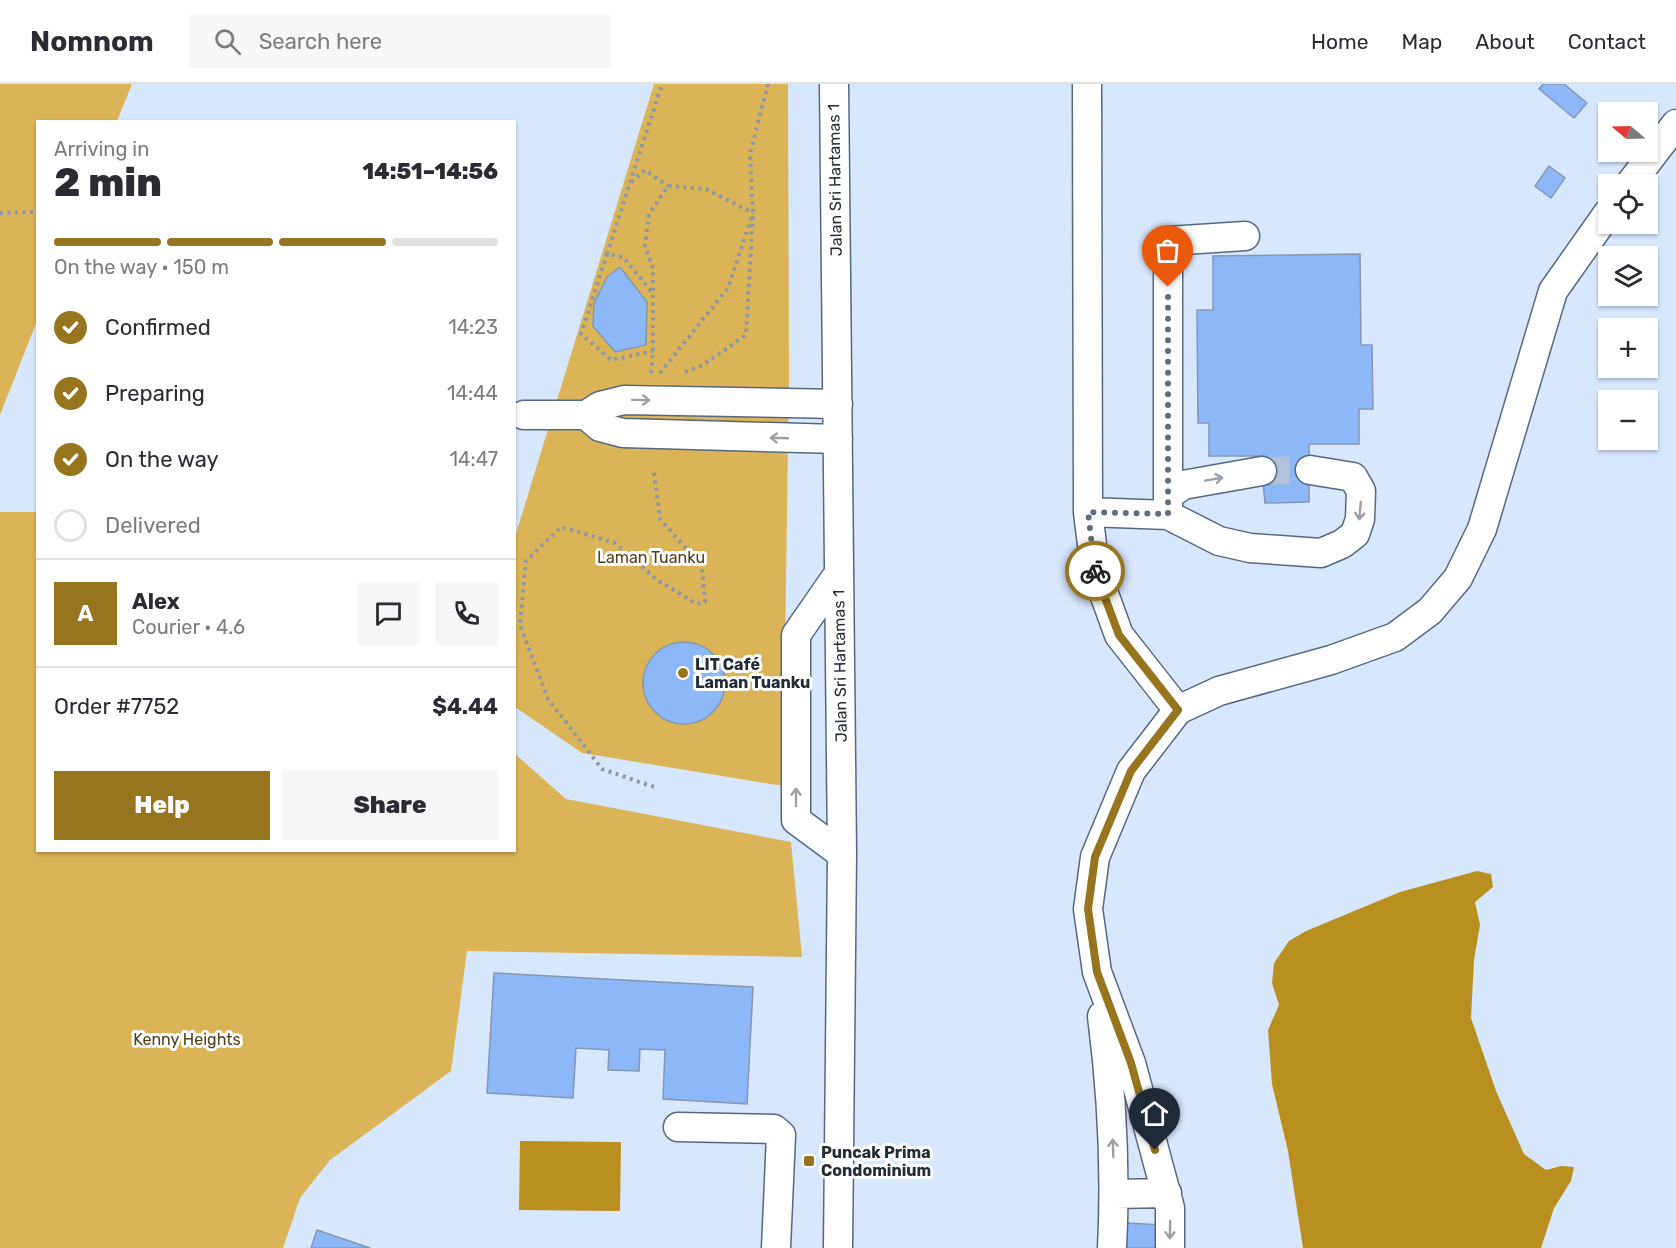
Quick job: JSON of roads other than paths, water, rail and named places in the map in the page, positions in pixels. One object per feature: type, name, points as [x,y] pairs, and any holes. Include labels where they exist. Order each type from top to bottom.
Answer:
[{"type":"street","name":"Jalan Sri Hartamas 1","points":[[834,84],[842,854],[838,1248]]},
{"type":"street","points":[[1087,84],[1088,512],[1095,569],[1119,635],[1178,710]]},
{"type":"street","points":[[1638,174],[1676,124]]},
{"type":"street","points":[[1112,1248],[1114,1194],[1111,1091],[1088,909],[1095,857],[1131,771],[1178,710],[1219,690],[1331,660],[1395,637],[1430,611],[1458,578],[1482,529],[1553,291],[1598,227]]},
{"type":"street","points":[[1169,505],[1168,241],[1245,236]]},
{"type":"street","points":[[524,415],[586,416],[600,406],[624,400],[838,404]]},
{"type":"street","points":[[586,416],[600,427],[623,434],[838,439]]},
{"type":"street","points":[[1088,512],[1169,505],[1220,542],[1250,548],[1321,553],[1342,544],[1355,534],[1360,519],[1361,491],[1353,477],[1310,470]]},
{"type":"street","points":[[1169,505],[1183,485],[1262,471]]},
{"type":"street","points":[[839,573],[796,635],[796,820],[842,854]]},
{"type":"street","points":[[1097,972],[1131,1063],[1167,1193],[1170,1208],[1170,1248]]},
{"type":"street","points":[[678,1127],[774,1129],[781,1136],[776,1248]]},
{"type":"street","points":[[1114,1194],[1167,1193]]},
{"type":"tunnel","points":[[1262,471],[1310,470]]},
{"type":"place","name":"LIT Café Laman Tuanku","points":[[683,673]]},
{"type":"place","name":"Puncak Prima Condominium","points":[[809,1161]]},
{"type":"park label","name":"Laman Tuanku","points":[[651,557]]},
{"type":"park label","name":"Kenny Heights","points":[[187,1039]]}]
